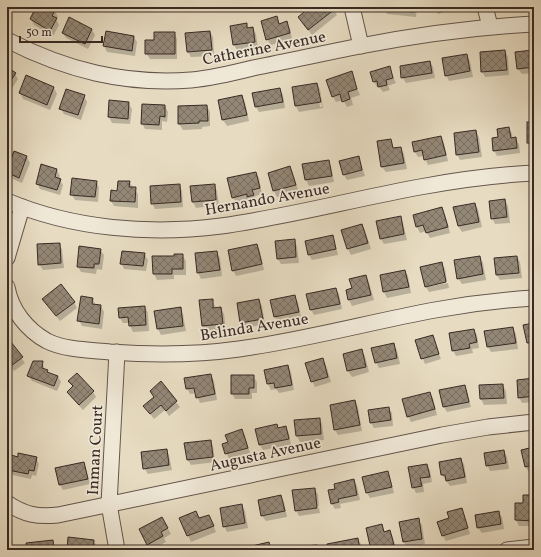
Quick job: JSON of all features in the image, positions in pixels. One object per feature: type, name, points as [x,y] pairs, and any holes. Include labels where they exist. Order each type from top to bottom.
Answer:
[{"type":"street","points":[[352,7],[361,46]]},
{"type":"street","points":[[485,7],[490,26]]},
{"type":"street","name":"Catherine Avenue","points":[[7,40],[32,53],[63,65],[94,74],[126,79],[158,81],[191,80],[218,76],[361,46],[430,34],[490,26],[534,24]]},
{"type":"street","name":"Hernando Avenue","points":[[7,201],[37,213],[76,222],[116,228],[148,230],[188,229],[244,222],[421,186],[534,173]]},
{"type":"street","points":[[7,258],[22,208]]},
{"type":"street","name":"Belinda Avenue","points":[[7,287],[8,296],[18,316],[32,331],[48,341],[68,347],[148,354],[178,354],[239,349],[435,310],[481,303],[534,298]]},
{"type":"street","name":"Inman Court","points":[[117,352],[109,504],[117,550]]},
{"type":"street","name":"Augusta Avenue","points":[[7,503],[22,512],[45,516],[58,515],[449,434],[488,427],[534,422]]},
{"type":"street","points":[[507,550],[534,547]]},
{"type":"building","points":[[36,7],[49,7],[55,10],[52,16],[57,18],[50,31],[30,19]]},
{"type":"building","points":[[310,7],[333,7],[335,9],[308,30],[298,17]]},
{"type":"building","points":[[383,7],[414,7],[413,12]]},
{"type":"building","points":[[277,16],[279,24],[287,21],[290,33],[266,40],[261,21]]},
{"type":"building","points":[[69,17],[92,29],[85,44],[62,33]]},
{"type":"building","points":[[247,23],[247,28],[253,27],[255,42],[233,45],[230,26]]},
{"type":"building","points":[[106,31],[134,36],[132,51],[103,46]]},
{"type":"building","points":[[210,31],[212,50],[187,52],[185,33]]},
{"type":"building","points":[[154,32],[175,32],[175,54],[145,54],[145,40],[154,40]]},
{"type":"building","points":[[505,50],[507,70],[481,72],[480,52]]},
{"type":"building","points":[[533,50],[534,67],[517,69],[515,52]]},
{"type":"building","points":[[467,54],[470,71],[445,76],[442,58]]},
{"type":"building","points":[[430,61],[432,73],[401,78],[400,66]]},
{"type":"building","points":[[390,66],[393,78],[386,80],[387,85],[378,87],[377,81],[373,82],[370,72]]},
{"type":"building","points":[[7,67],[16,73],[7,86]]},
{"type":"building","points":[[352,71],[357,89],[348,92],[350,99],[342,102],[340,94],[332,97],[326,80]]},
{"type":"building","points":[[26,75],[54,87],[47,105],[19,93]]},
{"type":"building","points":[[317,83],[321,102],[295,106],[292,87]]},
{"type":"building","points":[[280,88],[283,102],[255,107],[252,93]]},
{"type":"building","points":[[66,89],[85,95],[78,115],[59,109]]},
{"type":"building","points":[[242,95],[247,115],[222,120],[218,100]]},
{"type":"building","points":[[109,100],[129,102],[128,119],[108,117]]},
{"type":"building","points":[[142,104],[165,105],[165,117],[160,116],[159,125],[141,124]]},
{"type":"building","points":[[207,105],[208,121],[178,124],[178,106]]},
{"type":"building","points":[[527,122],[534,122],[534,143],[527,143]]},
{"type":"building","points":[[509,127],[511,138],[516,137],[517,148],[493,151],[492,138],[498,137],[497,129]]},
{"type":"building","points":[[476,130],[479,152],[456,155],[454,133]]},
{"type":"building","points":[[441,136],[446,155],[424,160],[422,150],[414,152],[412,142]]},
{"type":"building","points":[[391,139],[393,148],[401,147],[404,163],[381,167],[377,141]]},
{"type":"building","points":[[7,149],[10,150],[7,157]]},
{"type":"building","points":[[14,151],[27,156],[19,178],[8,173],[11,167],[7,165],[7,157],[11,159]]},
{"type":"building","points":[[359,156],[362,170],[343,175],[339,161]]},
{"type":"building","points":[[329,160],[332,176],[305,180],[302,164]]},
{"type":"building","points":[[41,164],[57,169],[55,177],[61,179],[57,190],[36,184]]},
{"type":"building","points":[[290,166],[296,185],[273,191],[268,173]]},
{"type":"building","points":[[256,172],[260,188],[252,190],[254,195],[247,197],[247,194],[232,198],[227,178]]},
{"type":"building","points":[[72,178],[97,181],[95,197],[70,195]]},
{"type":"building","points":[[118,181],[130,181],[129,187],[136,187],[135,202],[110,201],[111,190],[117,191]]},
{"type":"building","points":[[180,184],[181,202],[151,204],[150,186]]},
{"type":"building","points":[[215,184],[216,200],[192,202],[190,186]]},
{"type":"building","points":[[532,197],[534,197],[534,214],[532,214]]},
{"type":"building","points":[[505,199],[507,217],[491,219],[489,201]]},
{"type":"building","points":[[475,203],[479,222],[458,226],[453,207]]},
{"type":"building","points":[[442,207],[448,227],[426,233],[423,225],[416,227],[413,215]]},
{"type":"building","points":[[401,216],[404,234],[380,239],[376,221]]},
{"type":"building","points":[[362,224],[368,243],[347,249],[341,230]]},
{"type":"building","points":[[333,235],[336,249],[308,255],[305,241]]},
{"type":"building","points":[[295,239],[296,257],[277,259],[275,241]]},
{"type":"building","points":[[60,243],[61,263],[38,265],[37,244]]},
{"type":"building","points":[[257,244],[262,264],[232,271],[228,250]]},
{"type":"building","points":[[79,246],[101,249],[99,264],[94,264],[94,268],[77,267]]},
{"type":"building","points":[[122,251],[145,253],[143,266],[120,264]]},
{"type":"building","points":[[217,251],[220,270],[197,273],[195,253]]},
{"type":"building","points":[[174,254],[183,254],[183,269],[172,269],[172,274],[153,274],[152,256],[174,256]]},
{"type":"building","points":[[480,256],[483,274],[457,279],[454,260]]},
{"type":"building","points":[[517,256],[519,273],[496,275],[494,258]]},
{"type":"building","points":[[442,262],[446,282],[425,287],[420,267]]},
{"type":"building","points":[[405,270],[409,287],[383,292],[380,275]]},
{"type":"building","points":[[366,275],[371,295],[348,300],[346,290],[352,288],[349,279]]},
{"type":"building","points":[[61,284],[75,302],[56,316],[42,299]]},
{"type":"building","points":[[336,288],[340,304],[310,310],[306,294]]},
{"type":"building","points":[[295,295],[299,312],[274,317],[270,300]]},
{"type":"building","points":[[81,296],[93,298],[92,304],[101,305],[99,324],[77,321]]},
{"type":"building","points":[[213,299],[213,308],[221,307],[223,324],[202,326],[199,300]]},
{"type":"building","points":[[259,299],[263,319],[240,323],[237,303]]},
{"type":"building","points":[[145,306],[146,325],[129,326],[128,317],[119,318],[118,308]]},
{"type":"building","points":[[181,307],[183,326],[157,329],[154,311]]},
{"type":"building","points":[[534,323],[534,342],[527,343],[523,325]]},
{"type":"building","points":[[513,327],[516,343],[487,347],[484,331]]},
{"type":"building","points":[[474,329],[477,342],[469,344],[470,348],[452,351],[449,333]]},
{"type":"building","points":[[433,335],[439,354],[421,359],[415,340]]},
{"type":"building","points":[[7,337],[23,357],[11,366],[7,362]]},
{"type":"building","points":[[394,343],[397,358],[375,363],[371,348]]},
{"type":"building","points":[[362,349],[366,367],[347,371],[343,354]]},
{"type":"building","points":[[323,358],[328,377],[311,382],[305,363]]},
{"type":"building","points":[[33,361],[43,361],[42,368],[48,370],[47,372],[58,376],[54,386],[27,376]]},
{"type":"building","points":[[288,365],[292,385],[275,388],[274,383],[267,384],[264,370]]},
{"type":"building","points":[[77,373],[94,391],[79,405],[67,392],[73,386],[68,381]]},
{"type":"building","points":[[211,374],[215,394],[196,398],[194,388],[186,389],[184,378]]},
{"type":"building","points":[[231,375],[254,375],[254,388],[249,388],[249,394],[231,394]]},
{"type":"building","points":[[534,378],[534,396],[518,398],[517,380]]},
{"type":"building","points":[[161,381],[177,401],[166,411],[161,405],[150,414],[143,406],[154,397],[150,391]]},
{"type":"building","points":[[503,384],[504,398],[480,399],[479,385]]},
{"type":"building","points":[[465,385],[469,402],[443,407],[439,390]]},
{"type":"building","points":[[430,392],[435,409],[407,417],[402,399]]},
{"type":"building","points":[[355,400],[360,425],[334,430],[330,405]]},
{"type":"building","points":[[389,407],[391,420],[370,423],[368,410]]},
{"type":"building","points":[[320,418],[321,434],[296,436],[294,420]]},
{"type":"building","points":[[277,424],[278,428],[286,426],[289,439],[259,445],[255,429]]},
{"type":"building","points":[[242,429],[248,448],[225,454],[222,444],[228,442],[225,435]]},
{"type":"building","points":[[211,440],[213,457],[187,460],[184,443]]},
{"type":"building","points":[[534,447],[534,465],[525,467],[521,450]]},
{"type":"building","points":[[167,449],[169,465],[143,469],[141,452]]},
{"type":"building","points":[[504,450],[506,463],[486,466],[484,453]]},
{"type":"building","points":[[18,453],[37,457],[34,471],[29,470],[28,474],[8,470],[11,455],[18,457]]},
{"type":"building","points":[[461,458],[465,477],[446,481],[445,475],[441,475],[439,462]]},
{"type":"building","points":[[84,462],[88,479],[59,485],[55,468]]},
{"type":"building","points":[[427,464],[430,477],[420,478],[422,486],[412,488],[408,467]]},
{"type":"building","points":[[388,471],[392,487],[366,493],[362,477]]},
{"type":"building","points":[[354,479],[357,495],[338,499],[339,502],[331,504],[328,490],[335,489],[334,484]]},
{"type":"building","points":[[315,488],[317,508],[295,511],[292,490]]},
{"type":"building","points":[[281,495],[285,511],[261,516],[258,500]]},
{"type":"building","points":[[523,495],[532,495],[532,503],[534,503],[534,521],[515,520],[515,503],[523,503]]},
{"type":"building","points":[[242,504],[245,523],[223,527],[220,508]]},
{"type":"building","points":[[462,508],[468,528],[442,536],[437,522],[449,518],[447,512]]},
{"type":"building","points":[[196,511],[199,518],[209,515],[214,526],[187,536],[179,518]]},
{"type":"building","points":[[499,511],[501,524],[477,528],[475,515]]},
{"type":"building","points":[[162,517],[168,528],[161,532],[163,536],[147,545],[139,529]]},
{"type":"building","points":[[419,518],[422,539],[403,542],[399,522]]},
{"type":"building","points":[[382,524],[384,532],[390,530],[394,545],[371,550],[366,528]]},
{"type":"building","points":[[68,537],[94,540],[93,550],[67,550]]},
{"type":"building","points":[[358,538],[360,550],[328,550],[327,544]]},
{"type":"building","points":[[53,540],[54,550],[27,550],[26,543]]},
{"type":"building","points":[[269,542],[271,550],[253,550],[252,546]]},
{"type":"building","points":[[317,545],[317,550],[292,550],[292,547]]}]
